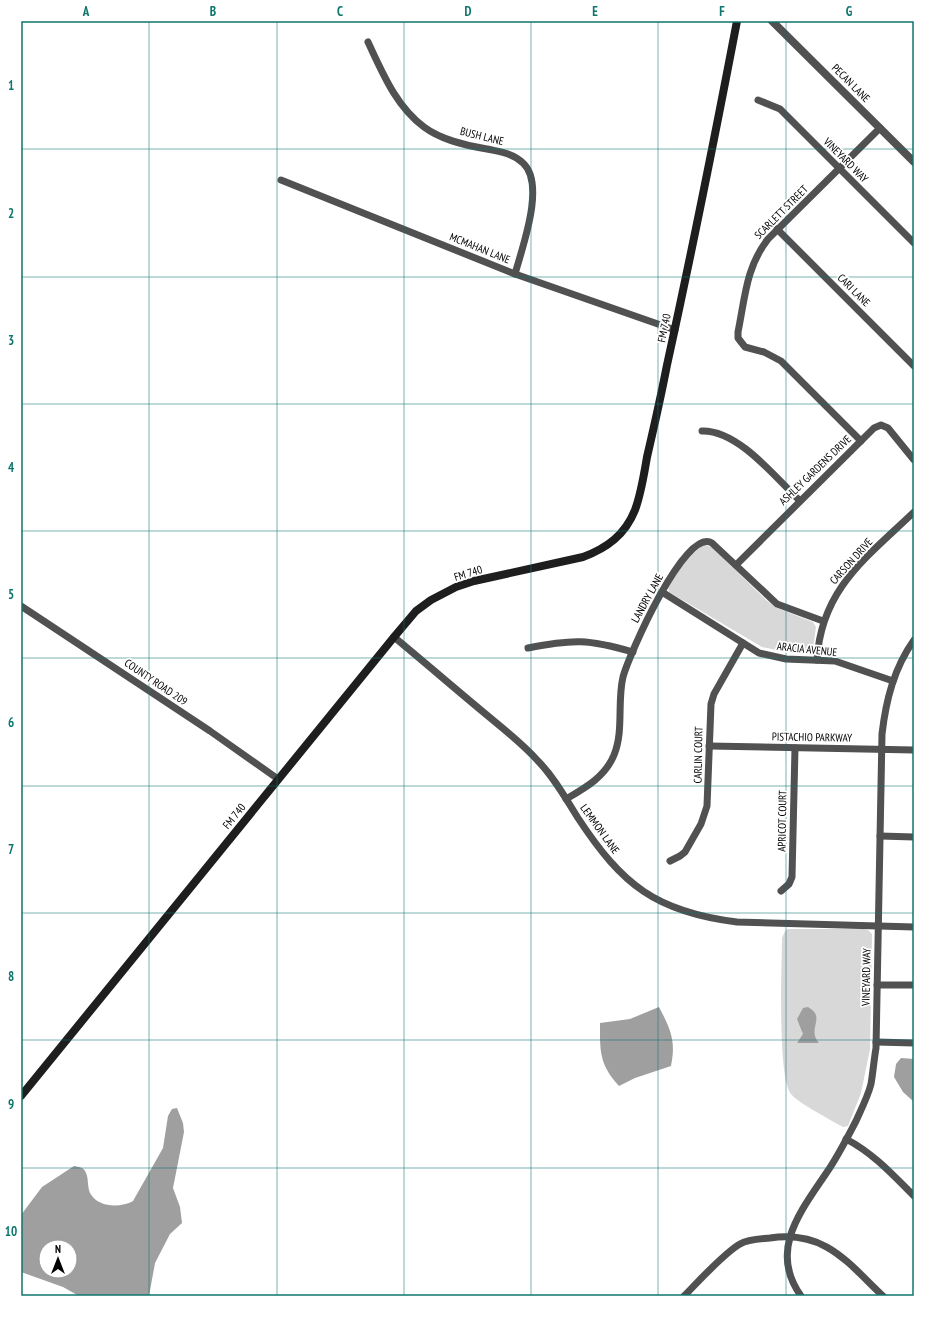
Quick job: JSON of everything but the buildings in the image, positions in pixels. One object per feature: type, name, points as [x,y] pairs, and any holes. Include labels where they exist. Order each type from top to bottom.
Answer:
[{"type":"main road","name":"FM 740","points":[[21,1096],[394,636],[416,611],[431,600],[456,587],[474,581],[583,557],[610,545],[618,538],[634,511],[638,499],[675,330],[737,21]]},
{"type":"street","name":"PECAN LANE","points":[[772,21],[914,162]]},
{"type":"street","name":"BUSH LANE","points":[[368,42],[388,85],[403,108],[426,128],[460,144],[512,155],[524,163],[531,176],[534,190],[527,230],[515,274]]},
{"type":"street","name":"VINEYARD WAY","points":[[758,100],[780,109],[914,243]]},
{"type":"street","name":"SCARLETT STREET","points":[[861,441],[781,361],[764,352],[745,347],[738,338],[738,332],[752,262],[761,248],[778,229],[880,128]]},
{"type":"street","name":"MCMAHAN LANE","points":[[280,180],[515,274],[675,330]]},
{"type":"street","name":"CARI LANE","points":[[778,229],[914,366]]},
{"type":"street","name":"ASHLEY GARDENS DRIVE","points":[[736,565],[874,428],[884,426],[912,458]]},
{"type":"street","points":[[702,431],[713,432],[738,442],[800,500]]},
{"type":"street","name":"CARSON DRIVE","points":[[818,660],[819,638],[823,621],[835,595],[848,578],[914,512]]},
{"type":"street","name":"LANDRY LANE","points":[[566,799],[597,779],[609,764],[614,754],[619,731],[621,690],[624,676],[643,626],[662,592],[685,557],[702,542],[712,543],[777,604],[823,621]]},
{"type":"street","name":"ARACIA AVENUE","points":[[662,592],[742,644],[767,656],[786,659],[818,660],[844,664],[893,681]]},
{"type":"street","name":"COUNTY ROAD 209","points":[[21,606],[210,731],[278,779]]},
{"type":"street","name":"LEMMON LANE","points":[[394,636],[528,749],[541,763],[598,849],[621,874],[646,893],[669,906],[697,916],[738,922],[914,927]]},
{"type":"street","points":[[528,648],[564,641],[583,640],[633,652]]},
{"type":"street","name":"VINEYARD WAY","points":[[801,1296],[790,1274],[787,1253],[790,1235],[799,1214],[834,1162],[870,1086],[876,1042],[884,717],[893,681],[914,640]]},
{"type":"street","name":"CARLIN COURT","points":[[670,861],[685,852],[705,815],[708,796],[710,715],[714,694],[742,644]]},
{"type":"street","name":"PISTACHIO PARKWAY","points":[[709,746],[914,750]]},
{"type":"street","name":"APRICOT COURT","points":[[781,891],[789,884],[792,877],[795,748]]},
{"type":"street","points":[[880,836],[914,837]]},
{"type":"street","points":[[877,985],[914,986]]},
{"type":"street","points":[[876,1042],[914,1042]]},
{"type":"street","points":[[846,1139],[862,1148],[882,1164],[914,1196]]},
{"type":"street","points":[[684,1296],[719,1261],[740,1244],[790,1235],[827,1246],[843,1257],[883,1296]]},
{"type":"shaded area","points":[[704,545],[712,547],[766,600],[777,608],[813,622],[816,627],[813,649],[809,653],[787,652],[762,647],[669,592],[668,587],[684,564],[698,549]]},
{"type":"shaded area","points":[[788,929],[864,929],[868,930],[872,934],[870,1049],[861,1093],[848,1126],[843,1127],[800,1102],[791,1094],[787,1083],[782,1044],[781,994],[782,938],[785,931]]},
{"type":"shaded area","points":[[659,1007],[667,1022],[673,1042],[671,1066],[635,1078],[619,1086],[612,1078],[604,1064],[600,1042],[600,1023],[630,1019]]},
{"type":"shaded area","points":[[808,1007],[816,1015],[814,1033],[819,1043],[797,1043],[803,1034],[797,1019],[803,1008]]},
{"type":"shaded area","points":[[901,1058],[914,1059],[914,1102],[903,1092],[894,1077],[896,1064]]},
{"type":"shaded area","points":[[177,1108],[183,1123],[184,1132],[173,1188],[180,1207],[182,1223],[170,1234],[155,1263],[149,1296],[79,1296],[63,1287],[41,1279],[78,1279],[78,1239],[38,1239],[38,1278],[21,1272],[21,1215],[42,1187],[74,1166],[81,1167],[86,1173],[90,1193],[98,1202],[116,1206],[133,1201],[163,1148],[168,1116],[172,1109]]}]
